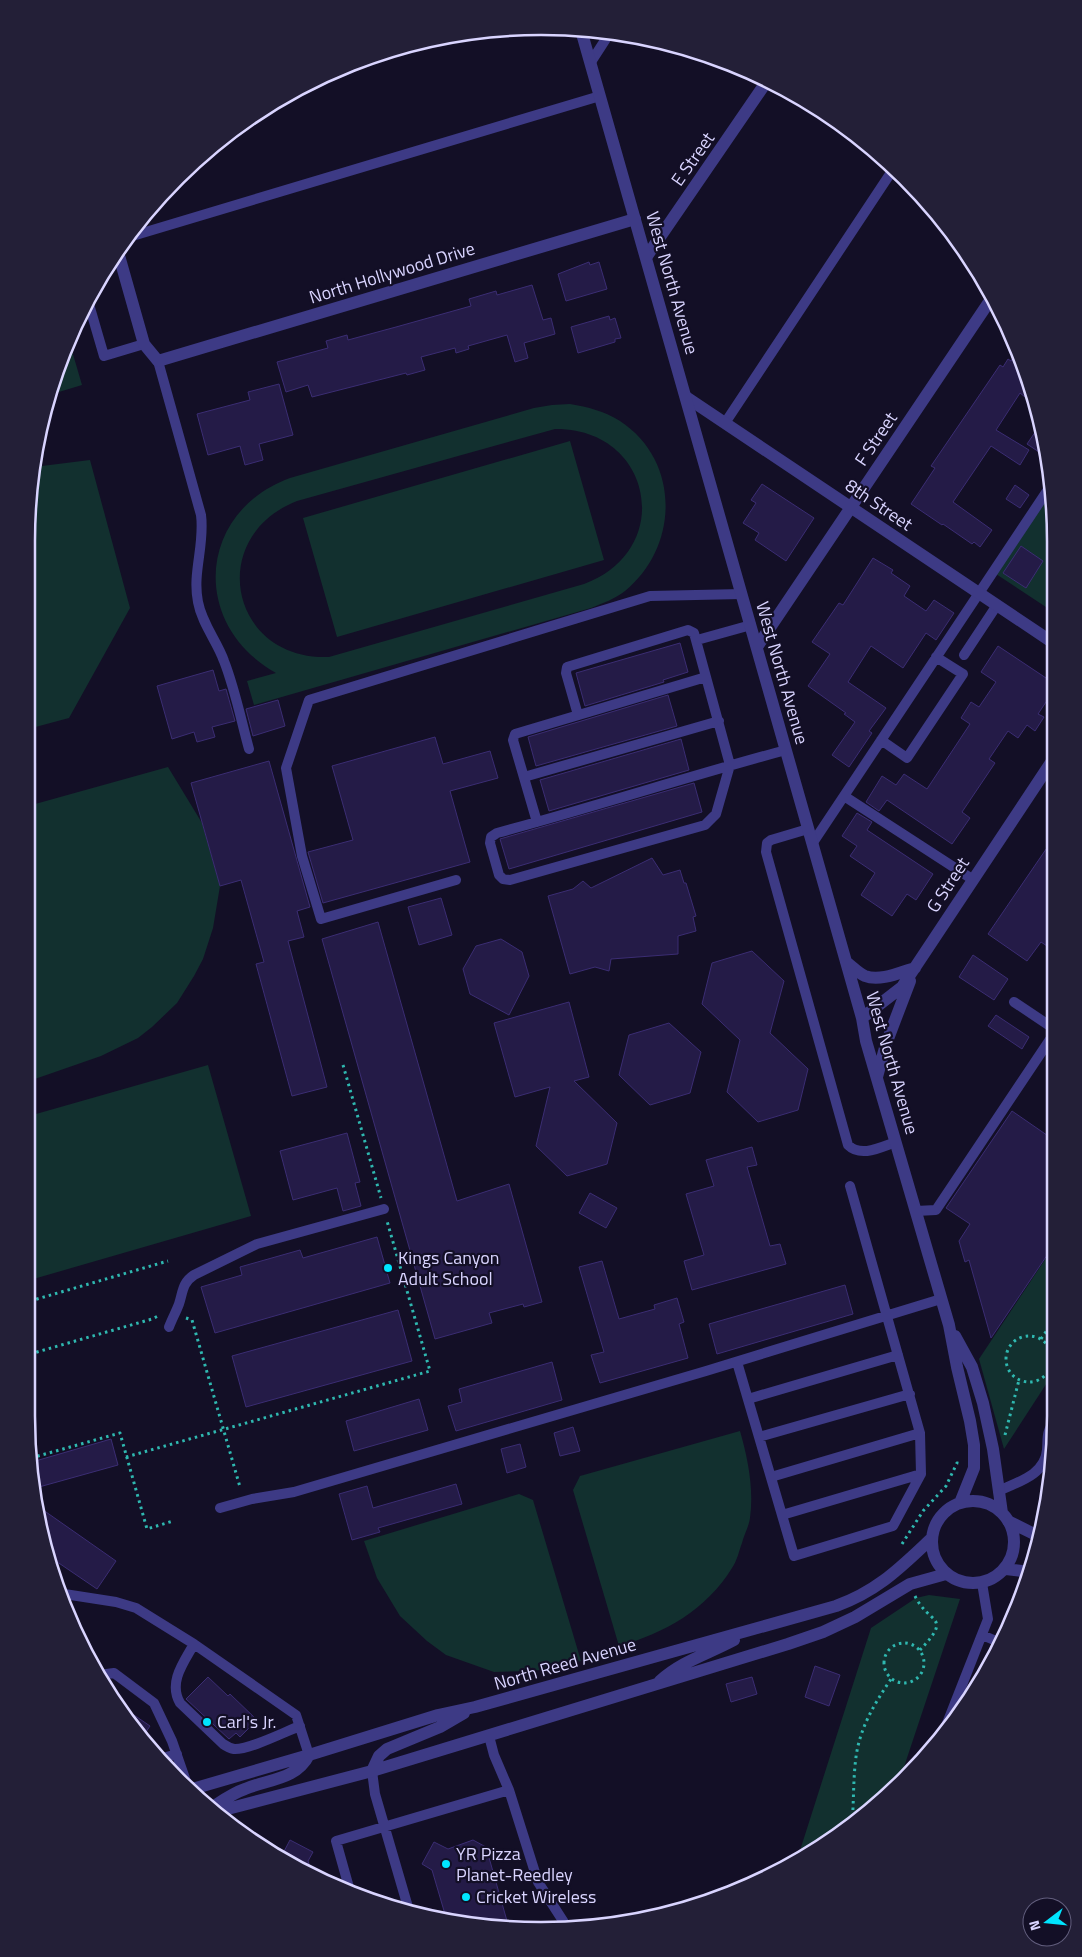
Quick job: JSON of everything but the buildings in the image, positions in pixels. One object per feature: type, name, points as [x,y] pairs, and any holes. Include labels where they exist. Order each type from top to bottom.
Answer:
[{"type":"street","name":"West North Avenue","points":[[583,37],[758,647],[862,1018],[866,1041],[949,1325],[974,1445],[974,1468],[960,1503]]},
{"type":"street","name":"E Street","points":[[646,256],[763,86]]},
{"type":"street","name":"North Hollywood Drive","points":[[158,361],[635,218]]},
{"type":"street","points":[[120,260],[144,344],[158,361]]},
{"type":"street","name":"F Street","points":[[758,647],[988,304]]},
{"type":"street","name":"8th Street","points":[[686,398],[1047,639]]},
{"type":"street","name":"G Street","points":[[862,1018],[902,987],[1047,768]]},
{"type":"street","points":[[846,962],[865,976],[872,978],[915,968]]},
{"type":"street","points":[[877,1078],[886,1044],[915,968]]},
{"type":"street","name":"West North Avenue","points":[[949,1325],[972,1367],[993,1449],[998,1491],[1005,1517]]},
{"type":"street","points":[[1005,1517],[1013,1531],[1014,1542],[1013,1552],[1006,1569],[995,1577],[982,1582],[965,1583],[954,1580],[946,1574],[934,1557],[932,1538],[934,1528],[939,1519],[946,1511],[960,1503],[977,1501],[986,1503],[1005,1517],[1033,1533]]},
{"type":"street","name":"North Reed Avenue","points":[[198,1787],[438,1714],[475,1707],[836,1606],[863,1595],[885,1581],[932,1538]]},
{"type":"street","points":[[1006,1569],[1022,1571]]},
{"type":"street","points":[[225,1810],[372,1771],[823,1632],[872,1608],[903,1588],[946,1574]]},
{"type":"street","points":[[658,1684],[673,1669],[686,1662],[743,1636],[783,1621]]},
{"type":"street","points":[[372,1771],[378,1756],[387,1748],[440,1727],[475,1707]]},
{"type":"street","points":[[222,1808],[244,1789],[294,1773],[304,1764],[309,1755]]},
{"type":"lane","points":[[590,62],[606,39]]},
{"type":"lane","points":[[139,234],[600,96]]},
{"type":"lane","points":[[726,423],[890,174]]},
{"type":"lane","points":[[91,310],[104,356],[144,344]]},
{"type":"lane","points":[[158,361],[201,515],[203,534],[197,581],[198,604],[205,625],[227,668],[250,749]]},
{"type":"lane","points":[[812,844],[1045,494]]},
{"type":"lane","points":[[456,880],[321,920],[302,856],[286,768],[309,700],[650,596],[742,594]]},
{"type":"lane","points":[[964,655],[997,605]]},
{"type":"lane","points":[[697,640],[751,624]]},
{"type":"lane","points":[[578,714],[566,673],[567,667],[688,630],[694,633],[730,765],[716,814],[705,825],[510,880],[503,879],[499,875],[490,843],[491,837],[497,833],[730,765],[786,750]]},
{"type":"lane","points":[[881,740],[907,758],[963,674],[936,657]]},
{"type":"lane","points":[[537,822],[513,740],[515,734],[706,677]]},
{"type":"lane","points":[[524,777],[719,721]]},
{"type":"lane","points":[[844,796],[972,879]]},
{"type":"lane","points":[[808,829],[771,840],[767,843],[766,852],[848,1146],[852,1150],[863,1152],[896,1142]]},
{"type":"lane","points":[[1014,1002],[1047,1024]]},
{"type":"lane","points":[[916,1211],[936,1210],[1047,1044]]},
{"type":"lane","points":[[737,1362],[794,1556],[894,1526],[920,1474],[920,1433],[850,1186]]},
{"type":"lane","points":[[169,1327],[179,1305],[183,1286],[188,1279],[257,1244],[384,1209]]},
{"type":"lane","points":[[220,1508],[252,1499],[294,1492],[888,1317],[897,1312],[941,1299]]},
{"type":"lane","points":[[748,1399],[898,1356]]},
{"type":"lane","points":[[759,1437],[910,1394]]},
{"type":"lane","points":[[771,1477],[920,1433]]},
{"type":"lane","points":[[998,1491],[1036,1473],[1045,1460]]},
{"type":"lane","points":[[782,1515],[920,1474]]},
{"type":"lane","points":[[952,1710],[988,1619],[982,1582]]},
{"type":"lane","points":[[68,1595],[116,1602],[136,1608],[194,1644],[296,1715],[309,1755]]},
{"type":"lane","points":[[982,1635],[995,1640]]},
{"type":"lane","points":[[194,1644],[177,1673],[177,1698],[223,1744],[231,1748],[240,1748],[272,1738],[300,1726]]},
{"type":"lane","points":[[106,1674],[114,1673],[154,1703],[177,1754],[184,1775]]},
{"type":"lane","points":[[489,1736],[494,1755],[509,1790],[538,1882],[563,1921]]},
{"type":"lane","points":[[167,1757],[177,1754]]},
{"type":"lane","points":[[372,1771],[375,1794],[407,1904]]},
{"type":"lane","points":[[348,1883],[336,1841],[509,1790]]},
{"type":"path","points":[[126,1457],[430,1371],[343,1065]]},
{"type":"path","points":[[35,1300],[168,1260]]},
{"type":"path","points":[[35,1353],[158,1317],[164,1309],[192,1320],[240,1487]]},
{"type":"path","points":[[1041,1339],[1047,1330]]},
{"type":"path","points":[[1047,1347],[1041,1339],[1028,1336],[1014,1342],[1007,1355],[1009,1369],[1019,1380],[1027,1382],[1041,1379],[1047,1371]]},
{"type":"path","points":[[1003,1444],[1019,1380]]},
{"type":"path","points":[[37,1456],[120,1433],[147,1529],[173,1521]]},
{"type":"path","points":[[897,1551],[910,1534],[923,1511],[946,1486],[957,1463],[964,1465]]},
{"type":"path","points":[[913,1591],[920,1606],[935,1619],[937,1624],[934,1635],[920,1650]]},
{"type":"path","points":[[908,1643],[920,1650],[923,1656],[924,1669],[916,1680],[904,1683],[891,1679],[884,1668],[885,1654],[889,1648],[895,1644],[908,1643]]},
{"type":"path","points":[[853,1814],[856,1757],[859,1742],[873,1706],[891,1679]]},
{"type":"green space","points":[[72,352],[82,385],[57,392]]},
{"type":"green space","points":[[552,405],[577,405],[596,410],[620,421],[640,438],[654,458],[663,481],[666,504],[663,528],[656,552],[643,573],[625,591],[613,599],[591,608],[254,705],[247,681],[276,673],[248,652],[229,627],[218,599],[216,570],[222,542],[236,516],[259,494],[290,478],[534,408]],"holes":[[[555,429],[588,434],[614,448],[632,469],[641,493],[641,520],[632,545],[613,568],[584,584],[329,657],[295,653],[269,639],[251,619],[241,594],[241,567],[249,541],[268,518],[297,501]]]},
{"type":"green space","points":[[570,441],[604,560],[337,637],[303,518]]},
{"type":"green space","points":[[90,460],[130,608],[69,718],[35,727],[35,541],[41,466]]},
{"type":"green space","points":[[1045,494],[1047,608],[993,572]]},
{"type":"green space","points":[[168,767],[202,823],[220,886],[213,928],[203,959],[177,1003],[138,1038],[101,1056],[35,1079],[35,804]]},
{"type":"green space","points":[[208,1065],[251,1216],[35,1279],[35,1114]]},
{"type":"green space","points":[[1047,1257],[1047,1383],[1004,1449],[979,1359]]},
{"type":"green space","points":[[740,1431],[750,1474],[751,1507],[749,1524],[734,1565],[722,1583],[710,1596],[683,1618],[636,1641],[619,1646],[573,1490],[580,1476]]},
{"type":"green space","points":[[519,1494],[533,1500],[581,1661],[552,1669],[494,1672],[446,1655],[427,1641],[400,1616],[377,1578],[364,1541]]},
{"type":"green space","points":[[929,1595],[960,1599],[903,1769],[849,1817],[800,1850],[871,1628],[916,1598]]},
{"type":"place","name":"Kings Canyon Adult School","points":[[388,1268]]},
{"type":"place","name":"Carl's Jr.","points":[[207,1722]]},
{"type":"place","name":"YR Pizza Planet-Reedley","points":[[446,1864]]},
{"type":"place","name":"Cricket Wireless","points":[[466,1897]]}]
